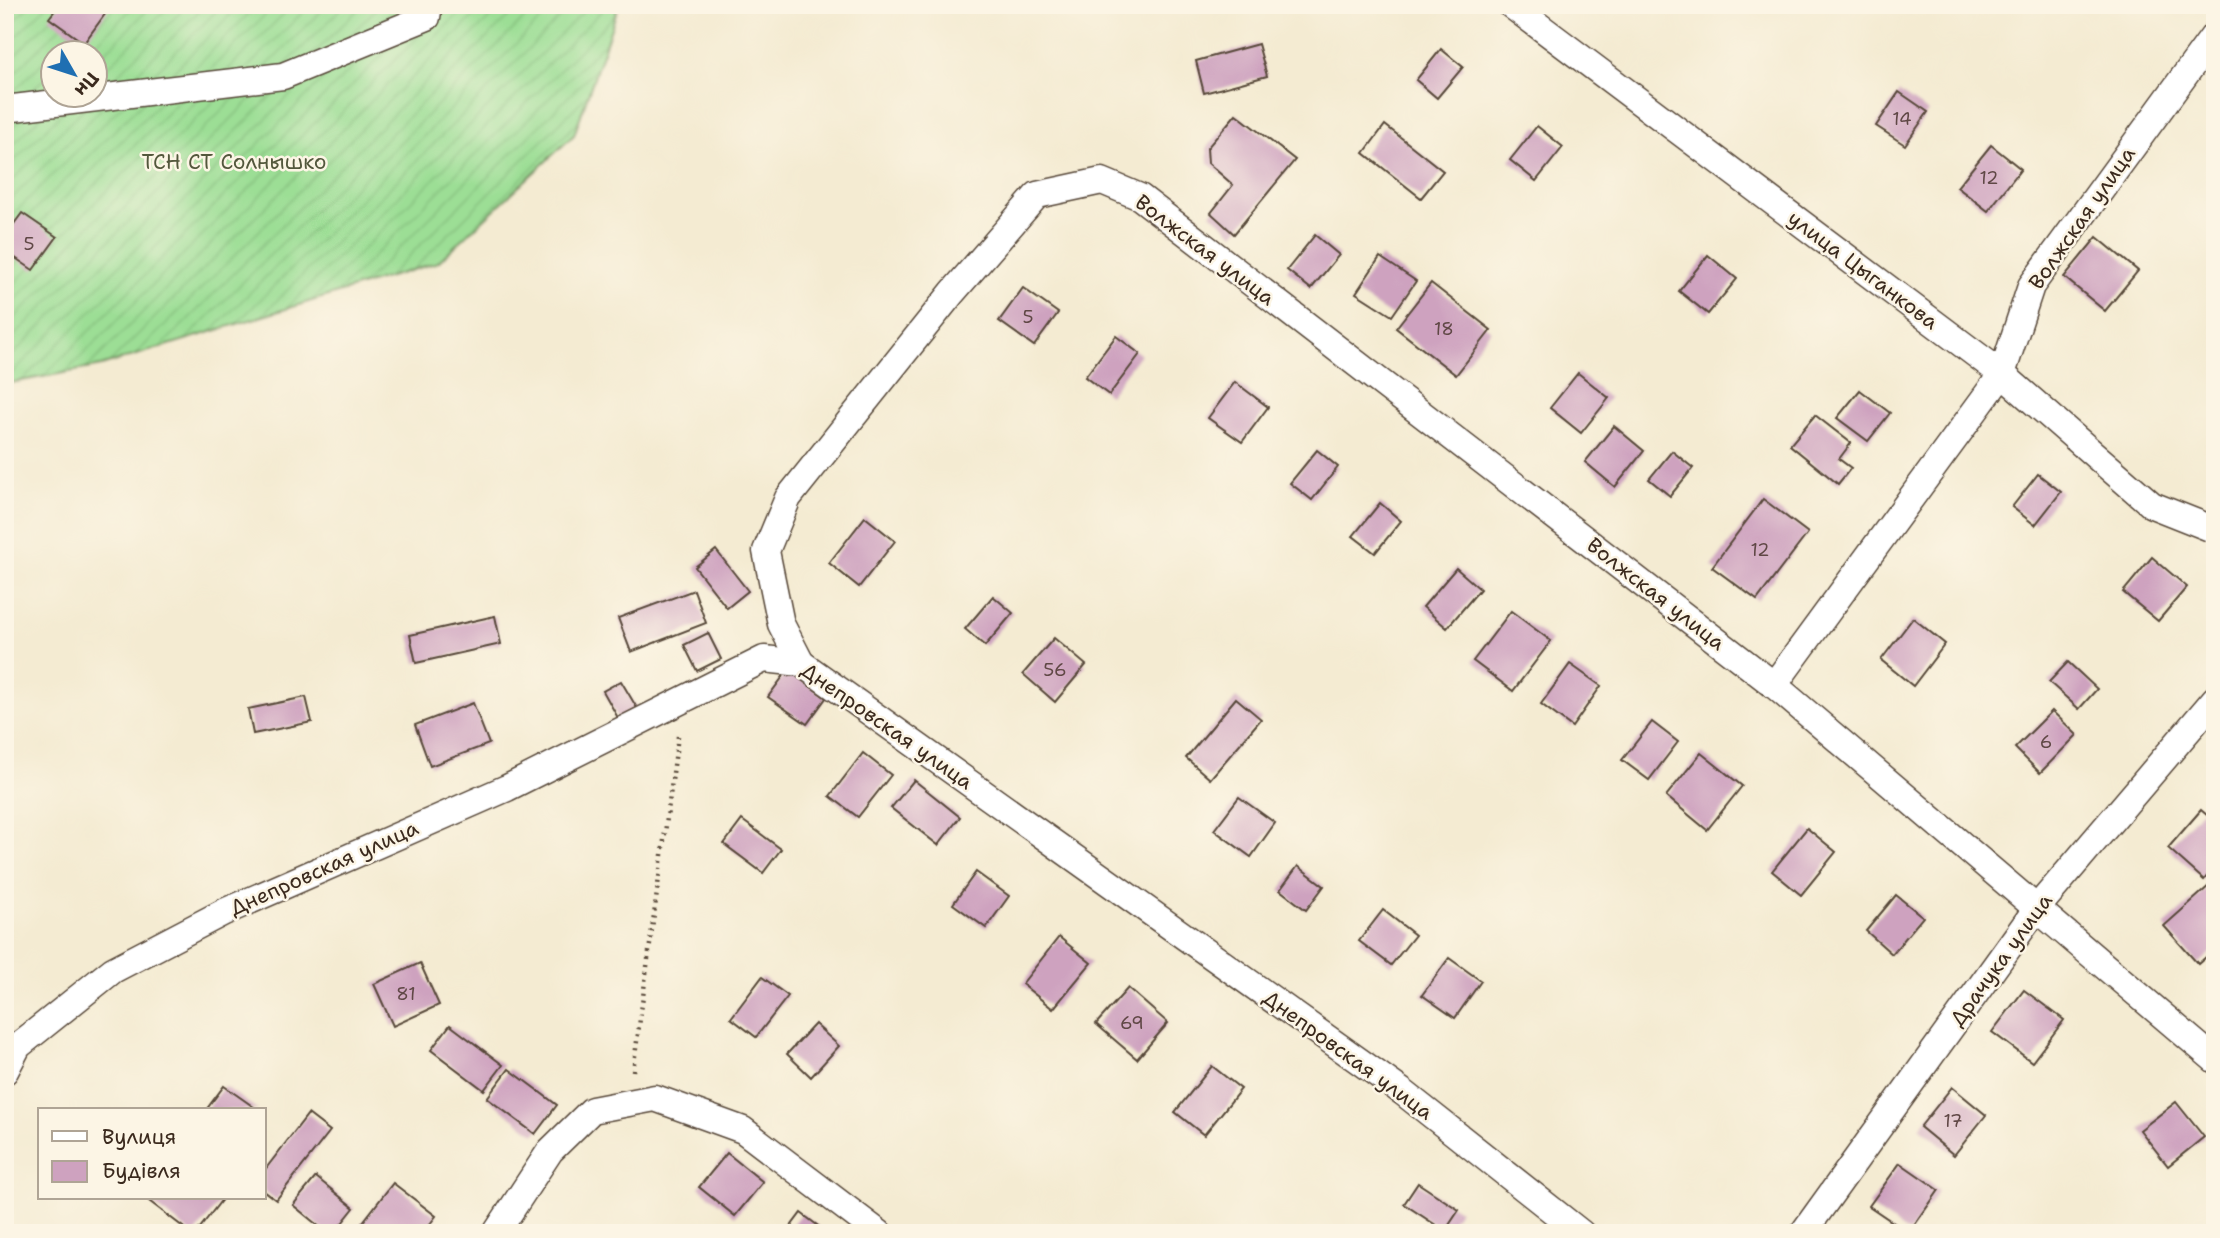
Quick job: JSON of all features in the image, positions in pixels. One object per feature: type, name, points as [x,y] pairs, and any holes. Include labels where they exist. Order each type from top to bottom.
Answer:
[{"type":"street","points":[[5,109],[283,76],[427,17],[429,5]]},
{"type":"street","name":"улица Цыганкова","points":[[1511,5],[2002,374],[2152,505],[2215,530]]},
{"type":"street","name":"Волжская улица","points":[[1774,685],[2002,374],[2031,286],[2215,34]]},
{"type":"street","name":"Волжская улица","points":[[801,663],[781,624],[766,551],[788,498],[952,293],[1037,195],[1102,181],[1140,197],[1774,685],[2215,1060]]},
{"type":"street","name":"Днепровская улица","points":[[5,1071],[12,1047],[113,970],[224,912],[507,788],[765,659],[801,663],[1404,1093],[1581,1233]]},
{"type":"street","name":"Драчука улица","points":[[1803,1233],[2037,908],[2215,699]]},
{"type":"street","points":[[495,1233],[550,1151],[592,1110],[655,1098],[743,1130],[879,1233]]},
{"type":"path","points":[[629,1103],[678,736],[690,697]]},
{"type":"green space","name":"ТСН СТ Солнышко","points":[[5,5],[619,5],[574,135],[438,262],[101,366],[5,384]]},
{"type":"building","points":[[59,5],[101,5],[108,10],[88,38],[77,38],[49,18]]},
{"type":"building","points":[[1258,44],[1267,76],[1204,93],[1196,61]]},
{"type":"building","points":[[1441,49],[1463,67],[1437,98],[1416,80]]},
{"type":"building","points":[[1899,92],[1928,112],[1905,145],[1876,126]]},
{"type":"building","points":[[1236,114],[1295,160],[1234,234],[1211,213],[1233,185],[1208,163],[1207,148]]},
{"type":"building","points":[[1385,125],[1443,171],[1421,198],[1364,153]]},
{"type":"building","points":[[1537,126],[1563,147],[1536,181],[1510,160]]},
{"type":"building","points":[[1991,145],[2021,169],[1988,211],[1957,187]]},
{"type":"building","points":[[22,213],[57,237],[33,270],[5,251],[5,236]]},
{"type":"building","points":[[1315,235],[1339,255],[1311,289],[1287,270]]},
{"type":"building","points":[[2097,237],[2138,271],[2105,311],[2064,277]]},
{"type":"building","points":[[1708,255],[1737,279],[1708,314],[1679,291]]},
{"type":"building","points":[[1380,257],[1416,281],[1392,316],[1356,293]]},
{"type":"building","points":[[1431,283],[1491,330],[1456,375],[1396,328]]},
{"type":"building","points":[[1023,288],[1058,313],[1034,346],[999,321]]},
{"type":"building","points":[[1116,336],[1140,354],[1109,395],[1085,377]]},
{"type":"building","points":[[1578,373],[1609,398],[1581,433],[1550,408]]},
{"type":"building","points":[[1235,382],[1268,407],[1242,442],[1208,418]]},
{"type":"building","points":[[1860,390],[1890,413],[1868,441],[1837,418]]},
{"type":"building","points":[[1815,415],[1851,443],[1839,459],[1851,468],[1838,484],[1790,445]]},
{"type":"building","points":[[1614,426],[1644,451],[1615,487],[1585,462]]},
{"type":"building","points":[[1317,450],[1338,467],[1312,500],[1290,483]]},
{"type":"building","points":[[1672,451],[1693,468],[1670,496],[1649,479]]},
{"type":"building","points":[[2038,474],[2061,492],[2035,525],[2012,507]]},
{"type":"building","points":[[1763,499],[1808,533],[1757,600],[1712,567]]},
{"type":"building","points":[[1380,503],[1401,521],[1375,553],[1353,536]]},
{"type":"building","points":[[865,517],[895,541],[859,587],[829,563]]},
{"type":"building","points":[[716,550],[748,591],[727,608],[695,567]]},
{"type":"building","points":[[2152,557],[2187,587],[2158,621],[2123,592]]},
{"type":"building","points":[[1456,568],[1480,589],[1447,628],[1423,607]]},
{"type":"building","points":[[694,590],[706,623],[631,652],[618,618]]},
{"type":"building","points":[[993,596],[1013,613],[985,646],[965,629]]},
{"type":"building","points":[[1511,611],[1551,641],[1513,691],[1473,661]]},
{"type":"building","points":[[495,616],[501,644],[416,663],[410,635]]},
{"type":"building","points":[[1913,618],[1945,644],[1913,686],[1881,660]]},
{"type":"building","points":[[708,633],[721,659],[697,671],[684,645]]},
{"type":"building","points":[[1054,638],[1086,665],[1055,702],[1023,674]]},
{"type":"building","points":[[2068,662],[2097,689],[2079,709],[2049,682]]},
{"type":"building","points":[[1570,664],[1601,686],[1572,727],[1541,704]]},
{"type":"building","points":[[788,670],[826,698],[807,724],[768,697]]},
{"type":"building","points":[[621,681],[637,708],[618,718],[603,691]]},
{"type":"building","points":[[306,697],[312,722],[253,734],[248,709]]},
{"type":"building","points":[[1236,698],[1261,719],[1210,779],[1186,758]]},
{"type":"building","points":[[473,703],[489,744],[430,766],[415,725]]},
{"type":"building","points":[[2052,711],[2077,735],[2040,773],[2015,748]]},
{"type":"building","points":[[1652,722],[1678,742],[1649,780],[1622,760]]},
{"type":"building","points":[[863,753],[891,775],[858,817],[830,796]]},
{"type":"building","points":[[1701,753],[1742,786],[1707,830],[1666,796]]},
{"type":"building","points":[[914,780],[960,817],[938,845],[891,808]]},
{"type":"building","points":[[1239,797],[1275,823],[1251,857],[1214,830]]},
{"type":"building","points":[[2201,810],[2215,822],[2215,867],[2204,880],[2168,848]]},
{"type":"building","points":[[742,820],[781,849],[763,873],[724,844]]},
{"type":"building","points":[[1807,828],[1836,852],[1801,895],[1772,871]]},
{"type":"building","points":[[1298,866],[1324,886],[1306,910],[1280,890]]},
{"type":"building","points":[[976,872],[1009,896],[986,928],[953,904]]},
{"type":"building","points":[[2210,885],[2215,891],[2215,949],[2198,964],[2164,926]]},
{"type":"building","points":[[1896,895],[1923,917],[1892,954],[1866,931]]},
{"type":"building","points":[[1383,910],[1415,935],[1391,965],[1359,941]]},
{"type":"building","points":[[1059,937],[1091,963],[1053,1009],[1022,984]]},
{"type":"building","points":[[1449,958],[1481,981],[1455,1018],[1422,995]]},
{"type":"building","points":[[420,963],[439,1005],[393,1026],[374,984]]},
{"type":"building","points":[[762,977],[788,996],[756,1037],[731,1018]]},
{"type":"building","points":[[1128,988],[1168,1023],[1137,1059],[1096,1024]]},
{"type":"building","points":[[2024,990],[2064,1020],[2032,1062],[1992,1032]]},
{"type":"building","points":[[815,1024],[839,1046],[811,1077],[787,1054]]},
{"type":"building","points":[[450,1025],[503,1065],[484,1090],[431,1050]]},
{"type":"building","points":[[1212,1066],[1241,1089],[1204,1135],[1175,1112]]},
{"type":"building","points":[[509,1069],[557,1105],[535,1134],[487,1098]]},
{"type":"building","points":[[224,1086],[255,1108],[208,1108]]},
{"type":"building","points":[[1952,1087],[1986,1115],[1954,1155],[1920,1127]]},
{"type":"building","points":[[2176,1102],[2204,1137],[2168,1166],[2140,1130]]},
{"type":"building","points":[[308,1114],[330,1131],[276,1200],[266,1192],[266,1168]]},
{"type":"building","points":[[727,1153],[763,1182],[735,1216],[699,1187]]},
{"type":"building","points":[[1900,1163],[1939,1190],[1909,1233],[1869,1206]]},
{"type":"building","points":[[316,1177],[354,1208],[334,1233],[327,1233],[293,1205]]},
{"type":"building","points":[[393,1183],[436,1216],[423,1233],[366,1233],[359,1227]]},
{"type":"building","points":[[1418,1183],[1459,1210],[1445,1231],[1404,1204]]},
{"type":"building","points":[[148,1200],[221,1200],[196,1233],[191,1233]]},
{"type":"building","points":[[801,1213],[821,1228],[818,1233],[786,1233]]}]
